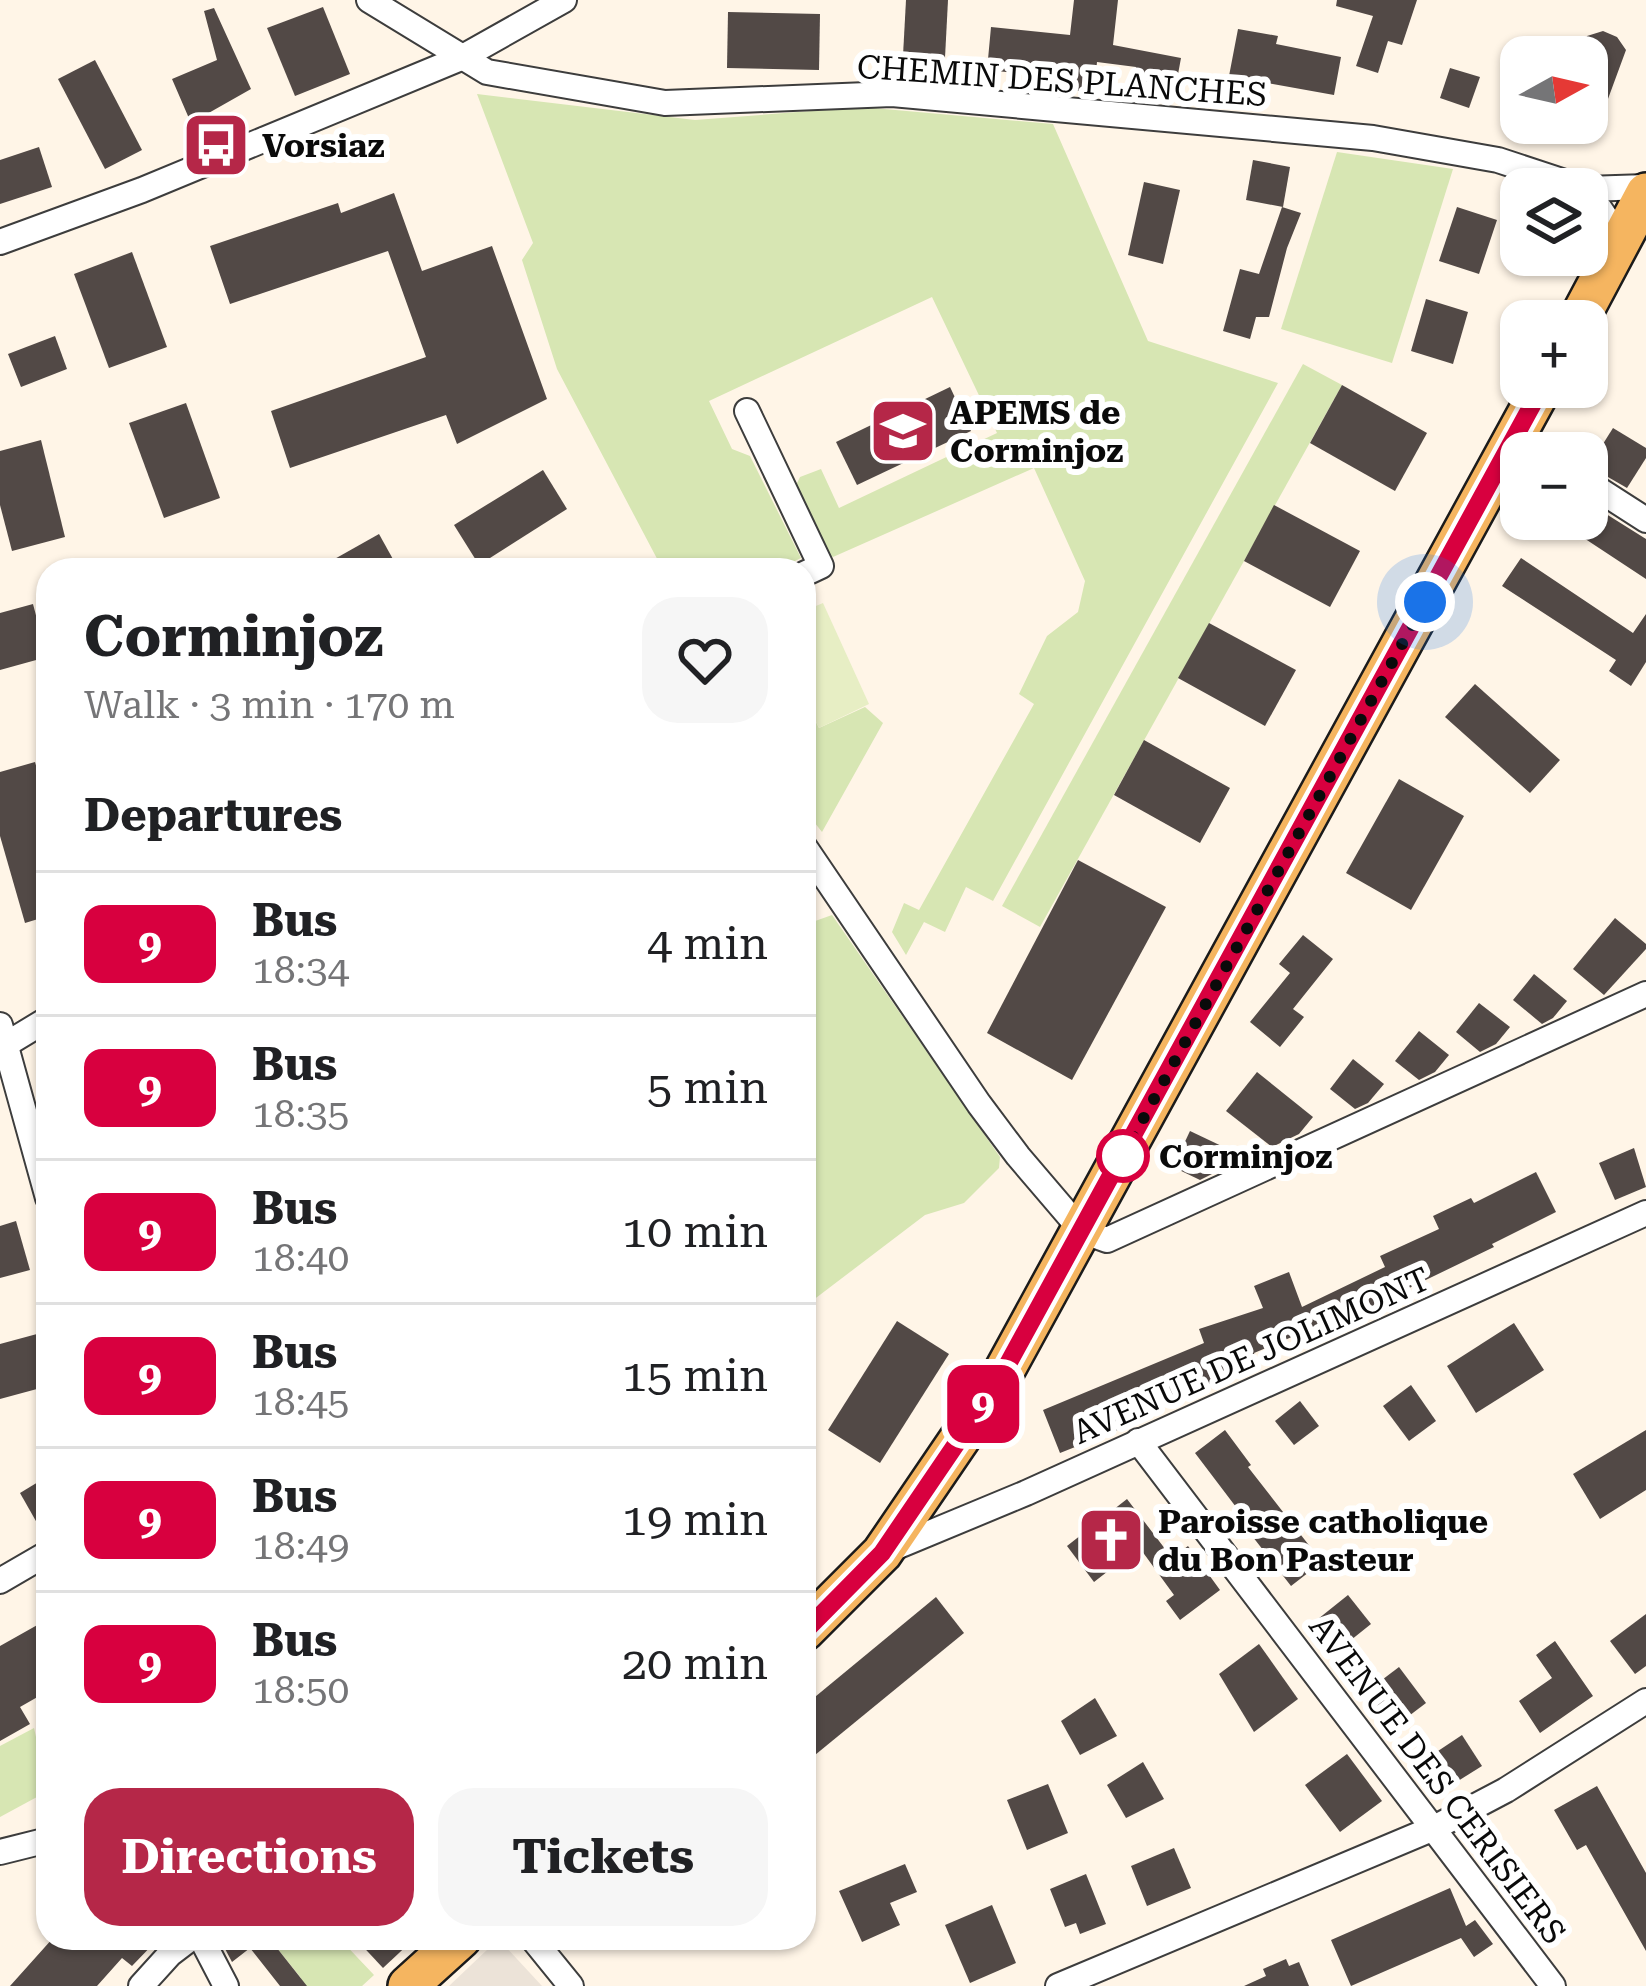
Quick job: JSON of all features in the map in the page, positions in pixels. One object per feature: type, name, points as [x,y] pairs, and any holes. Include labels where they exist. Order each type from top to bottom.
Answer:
[{"type":"main road","points":[[1589,300],[1640,207]]},
{"type":"main road","points":[[816,1619],[882,1553],[997,1384],[1500,492]]},
{"type":"main road","points":[[408,1986],[448,1950]]},
{"type":"street","name":"CHEMIN DES PLANCHES","points":[[368,0],[487,73],[665,103],[892,94],[1372,138],[1522,168]]},
{"type":"street","points":[[0,242],[173,177],[461,58],[564,0]]},
{"type":"street","name":"CHEMIN DES PLANCHES","points":[[1608,197],[1640,207]]},
{"type":"street","points":[[1608,197],[1640,207]]},
{"type":"street","points":[[747,411],[820,566],[816,568]]},
{"type":"street","points":[[1608,496],[1646,520]]},
{"type":"street","points":[[816,864],[979,1104],[1082,1232],[1107,1240],[1646,994]]},
{"type":"street","points":[[36,1023],[2,1039],[36,1144]]},
{"type":"street","name":"AVENUE DE JOLIMONT","points":[[882,1553],[1646,1214]]},
{"type":"street","name":"AVENUE DES CERISIERS","points":[[1138,1441],[1553,1986]]},
{"type":"street","points":[[0,1581],[36,1560]]},
{"type":"street","points":[[1058,1986],[1434,1828],[1506,1790],[1646,1701]]},
{"type":"street","points":[[0,1852],[36,1843]]},
{"type":"street","points":[[141,1986],[175,1950]]},
{"type":"street","points":[[207,1950],[226,1986]]},
{"type":"street","points":[[542,1950],[571,1986]]},
{"type":"green space","points":[[477,94],[695,120],[862,107],[1053,124],[1148,341],[1278,383],[993,901],[966,887],[945,932],[924,922],[906,955],[892,932],[904,903],[919,910],[1034,704],[1019,694],[1047,636],[1078,612],[1085,581],[1034,468],[833,557],[823,551],[794,489],[800,477],[821,469],[839,508],[997,433],[932,297],[709,401],[732,449],[750,456],[801,558],[657,558],[557,369],[522,260],[533,243]]},
{"type":"green space","points":[[1337,152],[1453,169],[1392,363],[1281,329]]},
{"type":"green space","points":[[1303,364],[1342,385],[1040,927],[1002,906]]},
{"type":"green space","points":[[823,603],[869,704],[819,728],[816,722],[816,606]]},
{"type":"green space","points":[[865,707],[883,723],[822,832],[816,824],[816,722],[819,728]]},
{"type":"green space","points":[[832,915],[1000,1157],[999,1168],[964,1203],[925,1215],[816,1298],[816,921]]},
{"type":"green space","points":[[34,1728],[36,1798],[0,1817],[0,1746]]},
{"type":"green space","points":[[279,1950],[350,1950],[374,1975],[362,1986],[295,1986],[301,1978]]},
{"type":"shaded area","points":[[487,1950],[509,1950],[542,1986],[449,1986]]},
{"type":"building","points":[[906,0],[948,0],[944,77],[902,74]]},
{"type":"building","points":[[1074,0],[1118,0],[1113,45],[1181,58],[1174,96],[1132,88],[1136,67],[1097,62],[1094,93],[1064,89],[1066,78],[987,70],[991,27],[1070,35]]},
{"type":"building","points":[[1337,0],[1417,0],[1402,45],[1388,41],[1378,73],[1356,66],[1373,16],[1336,6]]},
{"type":"building","points":[[323,7],[350,74],[295,96],[267,28]]},
{"type":"building","points":[[214,8],[251,89],[191,123],[172,79],[217,60],[204,11]]},
{"type":"building","points":[[728,12],[820,14],[819,70],[727,68]]},
{"type":"building","points":[[1238,29],[1278,36],[1276,44],[1341,57],[1334,95],[1229,76]]},
{"type":"building","points":[[1603,31],[1617,37],[1626,50],[1608,99],[1608,36],[1587,36]]},
{"type":"building","points":[[95,60],[142,150],[105,169],[58,79]]},
{"type":"building","points":[[1450,68],[1480,77],[1469,108],[1440,98]]},
{"type":"building","points":[[39,147],[52,187],[0,204],[0,160]]},
{"type":"building","points":[[1253,160],[1290,167],[1283,207],[1246,200]]},
{"type":"building","points":[[1144,182],[1180,190],[1163,264],[1128,255]]},
{"type":"building","points":[[394,193],[422,271],[492,246],[547,399],[457,444],[446,415],[290,468],[271,411],[426,357],[388,251],[230,304],[210,246],[338,203],[341,213]]},
{"type":"building","points":[[1282,207],[1301,213],[1269,317],[1256,317],[1250,339],[1223,331],[1240,269],[1259,274]]},
{"type":"building","points":[[1457,207],[1497,220],[1479,274],[1439,261]]},
{"type":"building","points":[[132,252],[167,347],[109,368],[74,274]]},
{"type":"building","points":[[1426,299],[1468,312],[1453,364],[1411,351]]},
{"type":"building","points":[[55,336],[67,369],[21,387],[8,354]]},
{"type":"building","points":[[1342,385],[1427,433],[1395,491],[1310,443]]},
{"type":"building","points":[[950,387],[971,431],[857,485],[836,442]]},
{"type":"building","points":[[186,403],[220,498],[164,518],[129,423]]},
{"type":"building","points":[[1613,428],[1646,448],[1646,458],[1627,488],[1608,477],[1608,436]]},
{"type":"building","points":[[41,440],[65,537],[12,551],[0,505],[0,451]]},
{"type":"building","points":[[543,470],[567,509],[490,558],[475,558],[454,525]]},
{"type":"building","points":[[1274,505],[1360,551],[1330,607],[1244,561]]},
{"type":"building","points":[[1608,515],[1646,539],[1646,579],[1587,540],[1608,540]]},
{"type":"building","points":[[379,534],[392,558],[336,558]]},
{"type":"building","points":[[1521,558],[1633,633],[1646,614],[1646,662],[1631,686],[1609,671],[1616,660],[1502,586]]},
{"type":"building","points":[[33,604],[36,660],[0,670],[0,613]]},
{"type":"building","points":[[1209,623],[1296,670],[1265,726],[1178,678]]},
{"type":"building","points":[[1475,684],[1560,760],[1530,793],[1445,717]]},
{"type":"building","points":[[1144,740],[1230,788],[1200,843],[1114,795]]},
{"type":"building","points":[[36,765],[36,920],[25,923],[0,836],[0,772]]},
{"type":"building","points":[[1399,779],[1464,816],[1411,910],[1346,873]]},
{"type":"building","points":[[1078,860],[1166,907],[1072,1080],[987,1033]]},
{"type":"building","points":[[1615,918],[1646,949],[1604,995],[1573,969]]},
{"type":"building","points":[[1303,935],[1333,959],[1293,1009],[1304,1017],[1280,1047],[1250,1022],[1290,973],[1279,964]]},
{"type":"building","points":[[1534,974],[1567,1001],[1542,1024],[1513,1000]]},
{"type":"building","points":[[1479,1003],[1510,1027],[1496,1044],[1480,1052],[1456,1032]]},
{"type":"building","points":[[1419,1031],[1449,1055],[1435,1072],[1419,1080],[1395,1061]]},
{"type":"building","points":[[1353,1059],[1384,1084],[1368,1103],[1355,1109],[1330,1089]]},
{"type":"building","points":[[1257,1072],[1313,1117],[1299,1134],[1272,1147],[1226,1111]]},
{"type":"building","points":[[1190,1131],[1230,1150],[1220,1170],[1200,1180],[1173,1167]]},
{"type":"building","points":[[1634,1148],[1646,1187],[1615,1200],[1599,1163]]},
{"type":"building","points":[[1536,1172],[1556,1212],[1374,1305],[1378,1314],[1338,1333],[1332,1320],[1254,1353],[1259,1368],[1193,1389],[1131,1418],[1133,1424],[1060,1453],[1043,1410],[1204,1343],[1199,1329],[1263,1308],[1254,1286],[1289,1272],[1302,1307],[1385,1267],[1380,1256],[1439,1229],[1433,1216],[1471,1198],[1474,1203]]},
{"type":"building","points":[[16,1221],[30,1270],[0,1278],[0,1226]]},
{"type":"building","points":[[897,1321],[949,1354],[880,1463],[828,1430]]},
{"type":"building","points":[[1514,1323],[1544,1370],[1476,1413],[1447,1366]]},
{"type":"building","points":[[36,1334],[36,1389],[0,1399],[0,1344]]},
{"type":"building","points":[[1411,1385],[1436,1421],[1409,1441],[1383,1406]]},
{"type":"building","points":[[1300,1401],[1319,1426],[1294,1445],[1275,1421]]},
{"type":"building","points":[[1225,1430],[1322,1562],[1291,1586],[1195,1453]]},
{"type":"building","points":[[1646,1430],[1646,1490],[1600,1519],[1573,1474]]},
{"type":"building","points":[[36,1483],[36,1521],[20,1493]]},
{"type":"building","points":[[1127,1499],[1172,1558],[1188,1546],[1220,1590],[1180,1620],[1166,1601],[1174,1595],[1139,1547],[1094,1582],[1067,1546]]},
{"type":"building","points":[[1348,1595],[1371,1624],[1336,1652],[1313,1623]]},
{"type":"building","points":[[936,1597],[964,1633],[816,1754],[816,1696]]},
{"type":"building","points":[[1646,1614],[1646,1666],[1635,1674],[1610,1641]]},
{"type":"building","points":[[36,1626],[36,1698],[20,1707],[30,1724],[0,1741],[0,1646]]},
{"type":"building","points":[[1555,1641],[1593,1696],[1540,1733],[1519,1701],[1552,1678],[1536,1655]]},
{"type":"building","points":[[1259,1644],[1298,1699],[1254,1732],[1219,1674]]},
{"type":"building","points":[[1399,1667],[1426,1703],[1393,1728],[1366,1692]]},
{"type":"building","points":[[1095,1698],[1117,1736],[1080,1755],[1061,1721]]},
{"type":"building","points":[[1462,1735],[1482,1766],[1442,1791],[1423,1761]]},
{"type":"building","points":[[1347,1754],[1382,1801],[1340,1832],[1305,1785]]},
{"type":"building","points":[[1143,1762],[1164,1799],[1126,1818],[1107,1785]]},
{"type":"building","points":[[1048,1784],[1068,1833],[1027,1850],[1007,1800]]},
{"type":"building","points":[[1597,1786],[1646,1873],[1646,1951],[1586,1845],[1577,1850],[1554,1810]]},
{"type":"building","points":[[1174,1848],[1191,1888],[1147,1906],[1131,1866]]},
{"type":"building","points":[[905,1864],[917,1892],[890,1903],[900,1925],[862,1942],[839,1891]]},
{"type":"building","points":[[1086,1874],[1106,1924],[1080,1934],[1076,1923],[1065,1927],[1050,1889]]},
{"type":"building","points":[[1450,1888],[1466,1926],[1475,1920],[1493,1944],[1474,1957],[1461,1938],[1351,1986],[1331,1940]]},
{"type":"building","points":[[992,1905],[1016,1963],[970,1983],[945,1925]]},
{"type":"building","points":[[42,1950],[147,1950],[132,1966],[122,1958],[97,1986],[10,1986]]},
{"type":"building","points":[[226,1950],[247,1950],[232,1962]]},
{"type":"building","points":[[252,1950],[278,1950],[307,1986],[280,1986]]},
{"type":"building","points":[[366,1950],[402,1950],[383,1968]]},
{"type":"building","points":[[1286,1959],[1289,1966],[1299,1962],[1309,1986],[1244,1986],[1266,1976],[1263,1969]]},
{"type":"bus line","name":"9","points":[[816,1621],[882,1553],[997,1384],[1531,408]]},
{"type":"place","name":"Vorsiaz","points":[[216,145]]},
{"type":"place","name":"APEMS de Corminjoz","points":[[903,431]]},
{"type":"place","name":"Corminjoz","points":[[1123,1156]]},
{"type":"place","name":"Paroisse catholique du Bon Pasteur","points":[[1111,1540]]},
{"type":"route","points":[[1123,1156],[1425,602]]}]
